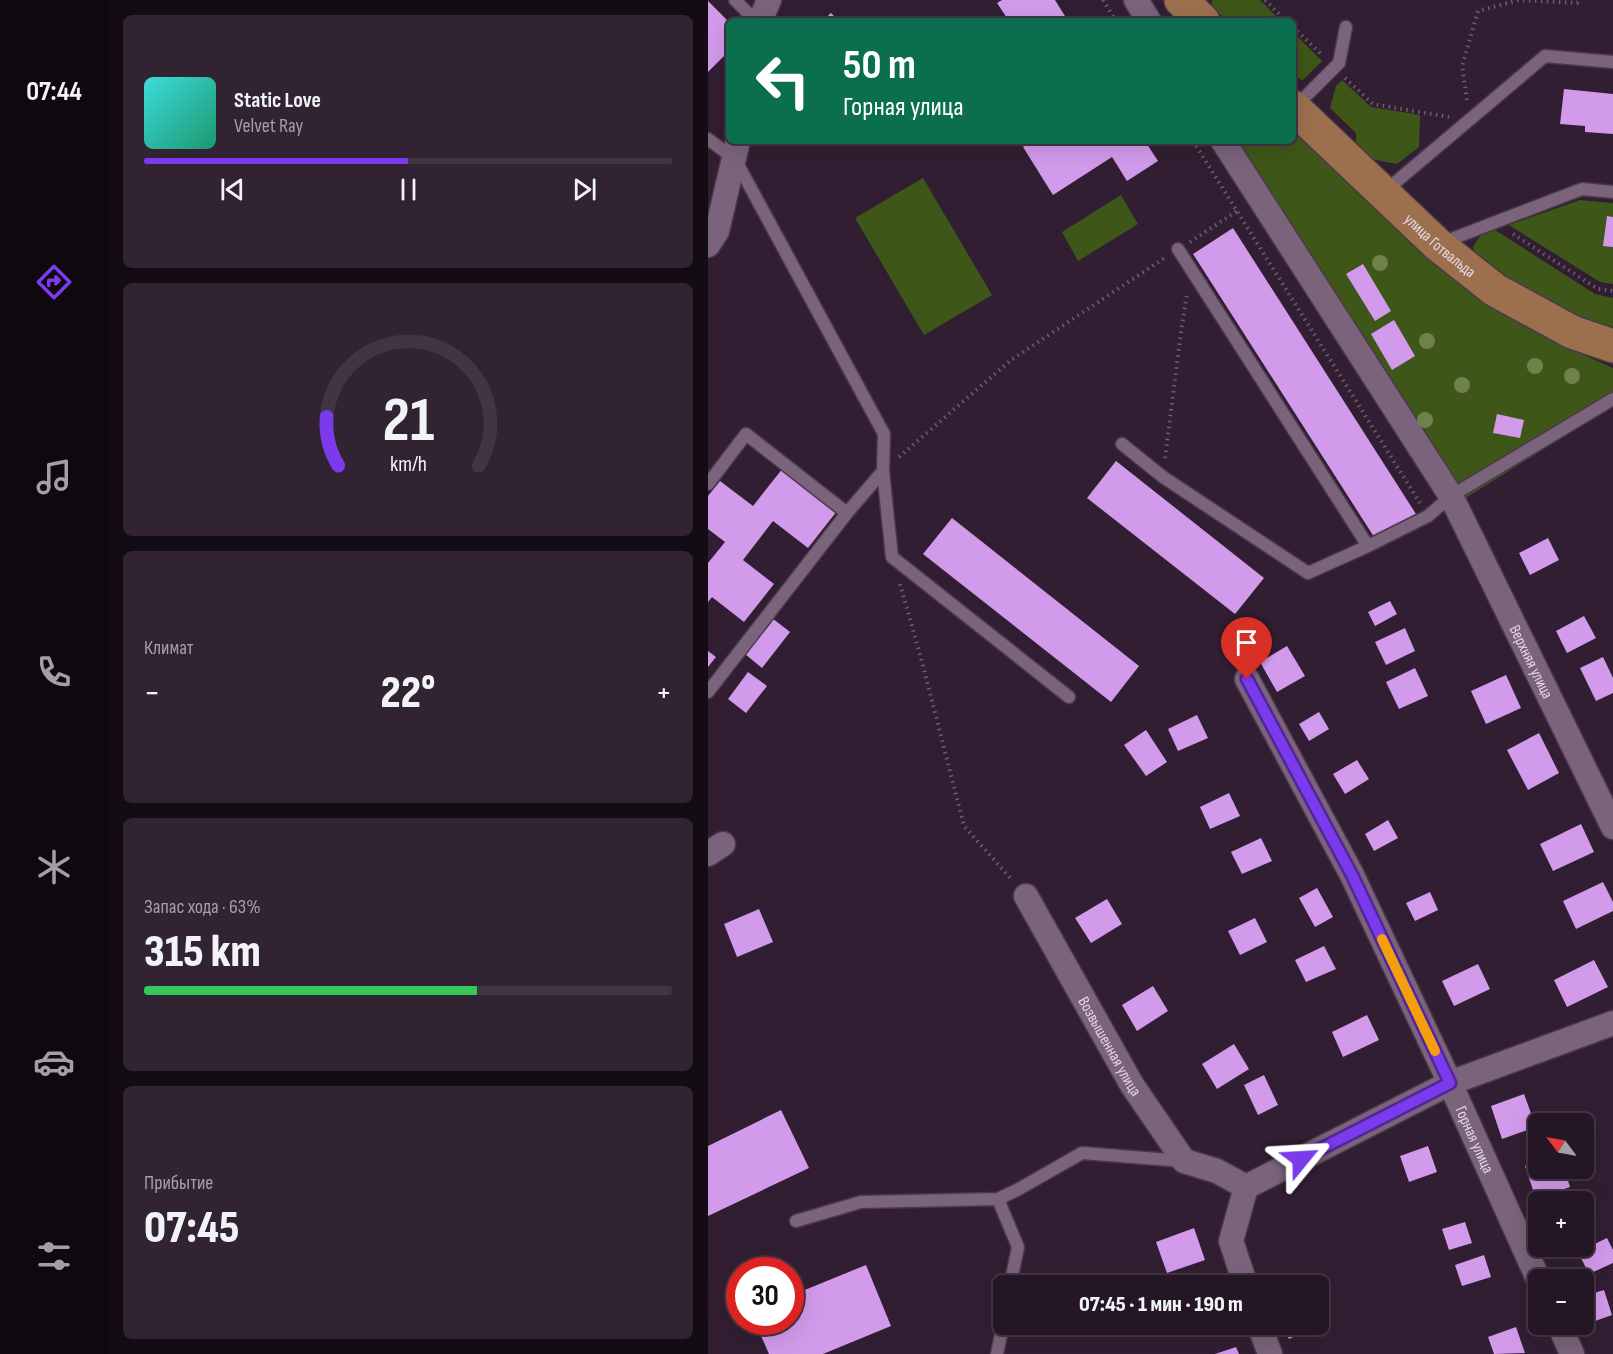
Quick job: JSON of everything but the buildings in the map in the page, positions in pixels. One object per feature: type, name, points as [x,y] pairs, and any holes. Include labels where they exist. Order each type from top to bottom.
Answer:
[{"type":"main road","points":[[1181,0],[1200,18]]},
{"type":"main road","name":"улица Готвальда","points":[[1296,111],[1437,244],[1496,290],[1572,332],[1613,346]]},
{"type":"street","points":[[760,18],[769,0]]},
{"type":"street","points":[[1136,0],[1147,18]]},
{"type":"street","name":"Верхняя улица","points":[[1225,144],[1451,496],[1613,827]]},
{"type":"street","points":[[708,245],[717,231],[736,150]]},
{"type":"street","name":"Горная улица","points":[[1247,679],[1352,875],[1450,1083],[1534,1269]]},
{"type":"street","name":"Возвышенная улица","points":[[1026,896],[1132,1085],[1184,1161]]},
{"type":"street","points":[[1242,1275],[1231,1241],[1246,1187],[1450,1083],[1613,1023]]},
{"type":"street","points":[[1184,1161],[1217,1172],[1246,1187]]},
{"type":"street","points":[[1264,1335],[1270,1354]]},
{"type":"street","points":[[1564,1335],[1572,1354]]},
{"type":"lane","points":[[735,0],[755,18]]},
{"type":"lane","points":[[1296,105],[1339,63],[1346,27]]},
{"type":"lane","points":[[1383,193],[1545,56],[1613,62]]},
{"type":"lane","points":[[708,139],[736,150],[884,434],[883,471],[892,557],[1069,697]]},
{"type":"lane","points":[[1437,244],[1582,189],[1613,192]]},
{"type":"lane","points":[[1178,249],[1368,546]]},
{"type":"lane","points":[[1122,444],[1163,477],[1308,573],[1428,516],[1451,496],[1613,399]]},
{"type":"lane","points":[[708,483],[746,434],[847,513]]},
{"type":"lane","points":[[708,692],[847,513],[883,471]]},
{"type":"lane","points":[[796,1221],[861,1202],[998,1199],[1082,1153],[1184,1161]]},
{"type":"lane","points":[[998,1199],[1018,1247],[1013,1275]]},
{"type":"lane","points":[[997,1354],[1001,1335]]},
{"type":"path","points":[[1103,0],[1114,18]]},
{"type":"path","points":[[1265,0],[1283,18]]},
{"type":"path","points":[[1296,30],[1372,104],[1470,120],[1462,66],[1478,11],[1519,0],[1577,3],[1581,0]]},
{"type":"path","points":[[1195,144],[1428,516]]},
{"type":"path","points":[[883,471],[1011,360],[1237,211]]},
{"type":"path","points":[[1495,222],[1598,289],[1613,291]]},
{"type":"path","points":[[1163,477],[1191,269]]},
{"type":"path","points":[[892,557],[921,658],[964,826],[1026,896]]},
{"type":"green space","points":[[1212,0],[1260,0],[1278,18],[1224,18],[1212,7]]},
{"type":"green space","points":[[1296,35],[1322,61],[1302,81],[1296,75]]},
{"type":"green space","points":[[1342,80],[1371,107],[1420,115],[1419,147],[1397,164],[1370,159],[1356,146],[1356,133],[1330,108],[1336,86]]},
{"type":"green space","points":[[1296,134],[1426,256],[1566,347],[1613,368],[1613,406],[1464,499],[1236,144],[1296,144]]},
{"type":"green space","points":[[923,178],[992,295],[924,335],[855,218]]},
{"type":"green space","points":[[1121,195],[1138,224],[1078,261],[1062,232]]},
{"type":"green space","points":[[1580,200],[1613,203],[1613,284],[1600,282],[1509,225]]},
{"type":"green space","points":[[1495,230],[1595,294],[1613,298],[1613,329],[1580,319],[1504,279],[1477,259],[1473,247],[1481,235]]},
{"type":"slow traffic","points":[[1382,939],[1435,1051]]},
{"type":"route","points":[[1247,679],[1352,875],[1450,1083],[1301,1159]]}]
